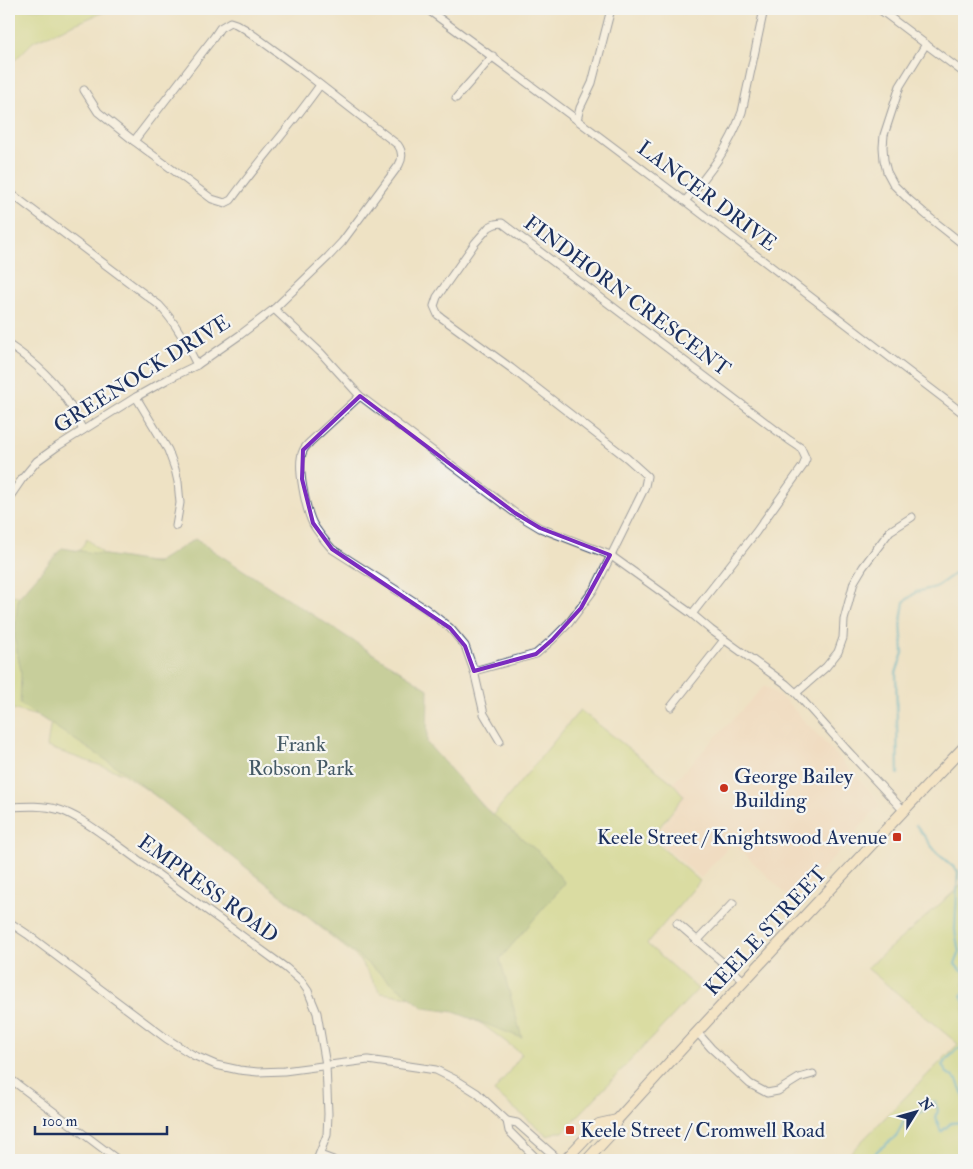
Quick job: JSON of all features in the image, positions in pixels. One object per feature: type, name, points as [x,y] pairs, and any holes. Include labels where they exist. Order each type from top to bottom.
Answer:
[{"type":"main road","name":"KEELE STREET","points":[[587,1160],[610,1135],[617,1120],[697,1032],[964,747]]},
{"type":"main road","name":"KEELE STREET","points":[[565,1160],[599,1124],[617,1120]]},
{"type":"street","name":"LANCER DRIVE","points":[[427,9],[493,56],[964,414]]},
{"type":"street","points":[[577,120],[580,108],[592,83],[611,9]]},
{"type":"street","points":[[685,201],[707,176],[721,156],[738,123],[764,9]]},
{"type":"street","points":[[879,9],[964,73]]},
{"type":"street","name":"GREENOCK DRIVE","points":[[9,498],[37,461],[136,397],[197,365],[274,309],[342,242],[399,165],[402,158],[401,149],[398,145],[300,68],[236,24],[230,22],[220,28],[134,141]]},
{"type":"street","points":[[926,44],[900,86],[884,135],[884,160],[887,172],[894,185],[908,200],[964,245]]},
{"type":"street","points":[[456,98],[493,56]]},
{"type":"street","points":[[84,90],[98,112],[134,141],[212,199],[225,203],[231,200],[320,85]]},
{"type":"street","points":[[9,192],[159,305],[184,338],[197,365]]},
{"type":"street","name":"FINDHORN CRESCENT","points":[[610,555],[642,493],[647,476],[627,458],[511,368],[438,315],[434,306],[438,297],[476,243],[488,227],[495,224],[502,224],[802,448],[806,459],[803,466],[756,532],[692,614]]},
{"type":"street","points":[[274,309],[321,353],[360,396],[523,518],[540,528],[610,555],[771,673],[796,693],[904,810]]},
{"type":"street","points":[[9,346],[30,360],[46,374],[70,405],[83,430]]},
{"type":"street","points":[[360,396],[303,450],[300,460],[302,479],[306,505],[313,523],[320,536],[332,549],[426,609],[450,628],[465,646],[474,670],[484,714],[500,740]]},
{"type":"street","points":[[136,397],[168,450],[175,469],[180,503],[176,526]]},
{"type":"street","points":[[796,693],[826,666],[838,652],[854,582],[863,567],[890,531],[912,517]]},
{"type":"street","points":[[474,670],[536,654],[569,623],[595,588],[610,555]]},
{"type":"street","points":[[671,707],[724,640]]},
{"type":"street","name":"EMPRESS ROAD","points":[[9,807],[43,806],[60,810],[80,819],[286,968],[301,982],[308,991],[317,1013],[326,1065],[327,1135],[319,1158]]},
{"type":"street","points":[[697,941],[733,902]]},
{"type":"street","points":[[9,922],[167,1039],[193,1055],[216,1065],[258,1072],[284,1071],[368,1060],[436,1070],[477,1093],[507,1121],[517,1123],[558,1160]]},
{"type":"street","points":[[676,924],[744,982]]},
{"type":"street","points":[[697,1032],[711,1048],[750,1084],[767,1093],[778,1092],[799,1078],[813,1074]]},
{"type":"street","points":[[9,1078],[118,1160]]},
{"type":"street","points":[[507,1121],[509,1131],[538,1160]]},
{"type":"street","points":[[319,1158],[333,1160]]},
{"type":"highlighted area","points":[[360,396],[515,513],[540,528],[610,555],[581,608],[552,640],[536,654],[474,671],[465,646],[450,628],[332,549],[313,523],[302,479],[303,450]]},
{"type":"shaded area","points":[[765,685],[786,701],[873,794],[879,806],[794,902],[732,842],[701,878],[654,838],[684,796],[673,783]]},
{"type":"green space","points":[[9,9],[111,9],[34,41],[9,66]]},
{"type":"green space","name":"Frank Robson Park","points":[[87,539],[114,563],[184,561],[401,671],[426,696],[425,756],[487,822],[580,710],[673,783],[684,796],[651,838],[700,881],[647,944],[698,989],[563,1132],[556,1132],[548,1136],[494,1092],[522,1054],[482,1024],[433,1000],[381,993],[359,959],[175,809],[122,773],[47,747],[51,720],[9,708],[9,595],[47,600]]},
{"type":"green space","name":"Frank Robson Park","points":[[195,539],[428,689],[427,743],[486,809],[540,853],[565,883],[500,959],[522,1038],[454,1012],[424,1008],[129,775],[20,704],[21,671],[14,637],[18,598],[62,548],[156,563]]},
{"type":"green space","points":[[964,883],[964,1160],[809,1160],[812,1157],[847,1156],[958,1044],[867,968]]},
{"type":"waterway","points":[[898,774],[896,673],[903,653],[901,621],[904,602],[916,592],[936,587],[964,567]]},
{"type":"waterway","points":[[916,825],[936,852],[958,871],[955,930],[959,953],[955,964],[964,972]]},
{"type":"waterway","points":[[964,992],[961,996],[964,1002]]},
{"type":"waterway","points":[[964,1047],[957,1049],[942,1065],[946,1072],[957,1080],[964,1097]]},
{"type":"waterway","points":[[870,1160],[878,1150],[896,1137],[906,1117],[922,1112],[927,1101],[935,1102],[938,1110],[936,1118],[941,1132],[951,1123],[964,1122]]},
{"type":"place","name":"George Bailey Building","points":[[724,788]]},
{"type":"place","name":"Keele Street / Knightswood Avenue","points":[[897,837]]},
{"type":"place","name":"Keele Street / Cromwell Road","points":[[570,1130]]}]
